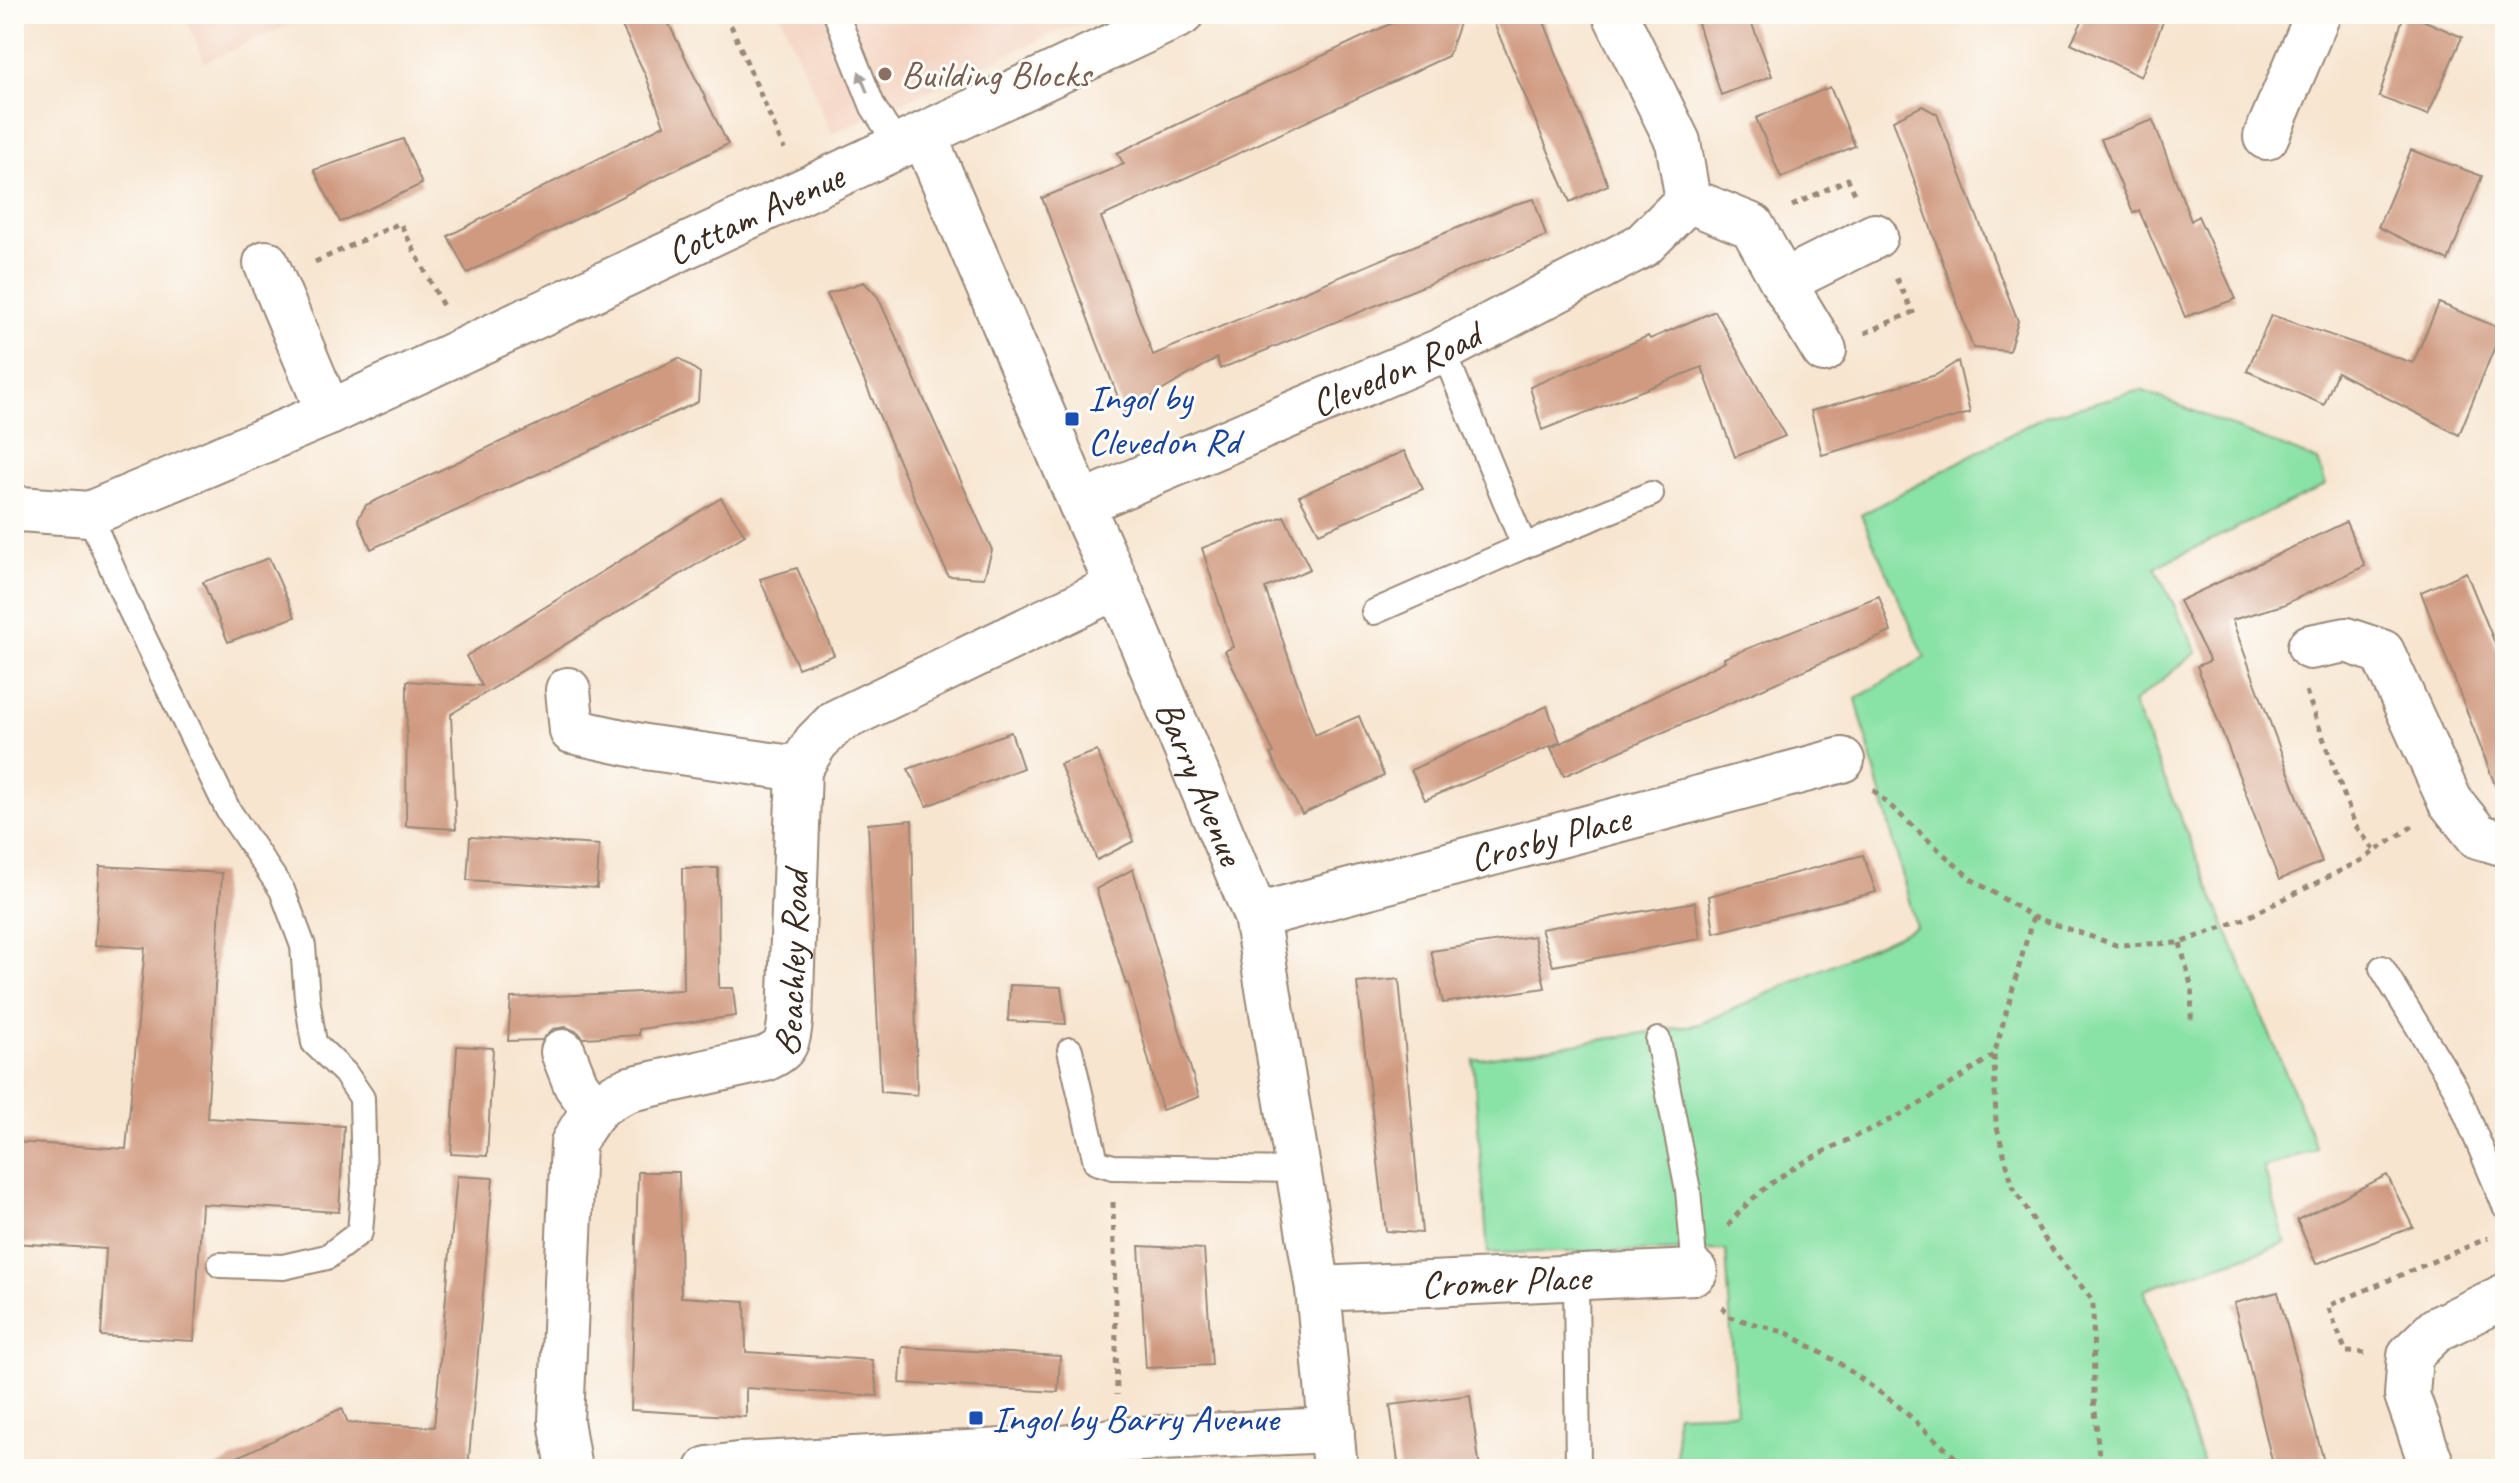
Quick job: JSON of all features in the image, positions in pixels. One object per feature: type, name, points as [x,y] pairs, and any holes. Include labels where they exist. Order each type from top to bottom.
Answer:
[{"type":"street","points":[[1615,14],[1678,142],[1688,200],[1752,226],[1824,350]]},
{"type":"street","points":[[2266,137],[2318,14]]},
{"type":"street","name":"Cottam Avenue","points":[[89,514],[329,413],[1177,15]]},
{"type":"street","name":"Barry Avenue","points":[[911,140],[1118,586],[1256,916],[1318,1289],[1334,1449]]},
{"type":"street","name":"Clevedon Road","points":[[1081,504],[1443,350],[1643,245],[1688,200]]},
{"type":"street","points":[[1783,282],[1875,236]]},
{"type":"street","points":[[270,272],[329,413]]},
{"type":"street","points":[[14,511],[89,514]]},
{"type":"street","points":[[568,690],[572,731],[645,747],[799,769],[816,742],[836,722],[1118,586]]},
{"type":"street","points":[[2310,647],[2346,640],[2382,652],[2450,801],[2478,836],[2505,844]]},
{"type":"street","name":"Crosby Place","points":[[1256,916],[1842,760]]},
{"type":"street","name":"Beachley Road","points":[[569,1469],[561,1421],[573,1143],[594,1109],[609,1098],[630,1089],[765,1059],[780,1052],[787,1043],[799,769]]},
{"type":"street","points":[[563,1052],[576,1085],[594,1109]]},
{"type":"street","name":"Cromer Place","points":[[1318,1289],[1695,1272]]},
{"type":"street","points":[[2433,1469],[2407,1395],[2410,1355],[2437,1329],[2505,1296]]},
{"type":"street","points":[[728,1468],[1063,1448],[1118,1440],[1334,1449]]},
{"type":"lane","points":[[836,14],[873,107],[911,140]]},
{"type":"lane","points":[[1443,350],[1524,546]]},
{"type":"lane","points":[[1374,612],[1651,494]]},
{"type":"lane","points":[[89,514],[127,603],[228,810],[282,890],[303,946],[314,1043],[345,1073],[362,1098],[364,1183],[360,1232],[327,1257],[283,1267],[220,1265]]},
{"type":"lane","points":[[2382,968],[2455,1087],[2505,1206]]},
{"type":"lane","points":[[1658,1040],[1688,1190],[1695,1272]]},
{"type":"lane","points":[[1070,1050],[1096,1162],[1113,1167],[1298,1170]]},
{"type":"lane","points":[[1576,1277],[1578,1469]]},
{"type":"path","points":[[726,14],[801,190]]},
{"type":"path","points":[[270,272],[400,223],[466,350]]},
{"type":"path","points":[[2310,647],[2294,658],[2355,825],[2375,851]]},
{"type":"path","points":[[1842,760],[1971,879],[2033,917],[2116,945],[2180,943],[2244,919],[2362,860],[2450,801]]},
{"type":"path","points":[[2033,917],[1994,1055],[1996,1124],[2013,1187],[2048,1244],[2093,1301],[2094,1398],[2100,1469]]},
{"type":"path","points":[[2180,943],[2192,989],[2191,1022]]},
{"type":"path","points":[[1968,1469],[1896,1404],[1839,1363],[1787,1333],[1730,1317],[1695,1272],[1743,1206],[1797,1164],[1899,1115],[1994,1055]]},
{"type":"path","points":[[1113,1167],[1118,1440]]},
{"type":"path","points":[[2410,1355],[2346,1352],[2328,1306],[2491,1236]]},
{"type":"shaded area","points":[[184,14],[313,14],[205,62]]},
{"type":"shaded area","name":"Building Blocks","points":[[780,14],[1098,14],[832,134]]},
{"type":"green space","points":[[2141,390],[2318,461],[2326,485],[2155,567],[2197,652],[2133,703],[2317,1149],[2264,1168],[2286,1243],[2144,1290],[2205,1469],[1677,1469],[1676,1414],[1736,1412],[1726,1250],[1488,1253],[1473,1060],[1700,1024],[1916,927],[1856,699],[1925,657],[1861,515],[2044,416]]},
{"type":"building","points":[[616,14],[664,14],[728,144],[467,273],[448,236],[664,125],[645,74]]},
{"type":"building","points":[[1411,14],[1462,14],[1448,56],[1101,217],[1153,355],[1512,205],[1534,199],[1546,236],[1220,369],[1217,358],[1124,413],[1042,198],[1124,164],[1117,153]]},
{"type":"building","points":[[1490,14],[1541,14],[1608,185],[1570,202]]},
{"type":"building","points":[[1695,14],[1748,14],[1772,76],[1721,95]]},
{"type":"building","points":[[2086,14],[2166,14],[2141,77],[2071,43]]},
{"type":"building","points":[[2404,14],[2462,37],[2428,115],[2379,97]]},
{"type":"building","points":[[1830,87],[1855,146],[1781,178],[1756,118]]},
{"type":"building","points":[[1922,106],[1937,114],[2018,321],[2009,351],[1973,348],[1893,120]]},
{"type":"building","points":[[2153,120],[2191,221],[2198,216],[2236,299],[2185,317],[2139,210],[2133,213],[2101,139]]},
{"type":"building","points":[[403,139],[422,184],[340,222],[314,170]]},
{"type":"building","points":[[2411,150],[2482,176],[2448,261],[2378,227]]},
{"type":"building","points":[[864,282],[878,297],[992,550],[984,578],[948,576],[827,294]]},
{"type":"building","points":[[2439,303],[2502,329],[2459,435],[2337,372],[2324,405],[2247,371],[2271,315],[2413,363]]},
{"type":"building","points":[[1715,311],[1785,436],[1735,457],[1702,367],[1542,430],[1530,387]]},
{"type":"building","points":[[679,358],[700,373],[698,402],[371,549],[358,519],[366,505]]},
{"type":"building","points":[[1958,361],[1970,413],[1822,455],[1811,411],[1936,375]]},
{"type":"building","points":[[1404,451],[1423,489],[1319,533],[1299,496]]},
{"type":"building","points":[[721,498],[745,535],[451,714],[456,829],[406,826],[407,681],[482,686],[466,656]]},
{"type":"building","points":[[1284,516],[1310,569],[1265,588],[1315,735],[1359,716],[1384,776],[1302,814],[1270,754],[1274,753],[1225,651],[1233,647],[1202,548]]},
{"type":"building","points":[[2346,522],[2365,566],[2283,605],[2232,620],[2322,862],[2279,880],[2197,666],[2210,661],[2179,601]]},
{"type":"building","points":[[269,558],[295,617],[228,642],[203,582]]},
{"type":"building","points":[[797,568],[834,655],[798,668],[760,579]]},
{"type":"building","points":[[2466,572],[2505,668],[2505,802],[2502,803],[2421,592]]},
{"type":"building","points":[[1879,596],[1891,632],[1564,776],[1551,748],[1725,661],[1724,658]]},
{"type":"building","points":[[1547,706],[1560,742],[1425,800],[1411,770]]},
{"type":"building","points":[[1011,732],[1023,768],[927,806],[908,769]]},
{"type":"building","points":[[1097,751],[1134,841],[1097,860],[1060,764]]},
{"type":"building","points":[[912,820],[917,1095],[881,1092],[868,824]]},
{"type":"building","points":[[470,837],[599,845],[597,888],[467,880]]},
{"type":"building","points":[[1863,855],[1876,892],[1714,933],[1709,896]]},
{"type":"building","points":[[100,866],[222,873],[207,1118],[344,1126],[339,1212],[202,1204],[194,1341],[101,1336],[106,1249],[14,1243],[14,1142],[126,1149],[145,948],[95,945]]},
{"type":"building","points":[[682,868],[718,868],[719,988],[733,988],[736,1016],[639,1029],[639,1035],[583,1038],[566,1027],[553,1029],[542,1040],[508,1041],[511,998],[683,990]]},
{"type":"building","points":[[1133,869],[1199,1097],[1162,1110],[1128,983],[1096,889]]},
{"type":"building","points":[[1695,902],[1700,939],[1553,966],[1541,929]]},
{"type":"building","points":[[1534,936],[1545,988],[1443,1003],[1431,951]]},
{"type":"building","points":[[1399,979],[1422,1233],[1386,1231],[1357,983]]},
{"type":"building","points":[[1010,985],[1061,987],[1066,1024],[1008,1021]]},
{"type":"building","points":[[457,1046],[493,1048],[487,1156],[451,1154]]},
{"type":"building","points":[[638,1172],[679,1172],[681,1297],[745,1301],[746,1352],[872,1360],[878,1396],[746,1388],[746,1417],[631,1410]]},
{"type":"building","points":[[2387,1175],[2413,1227],[2316,1264],[2297,1220]]},
{"type":"building","points":[[457,1176],[493,1178],[468,1469],[212,1469],[342,1408],[348,1423],[434,1427]]},
{"type":"building","points":[[1139,1246],[1204,1249],[1212,1365],[1146,1368]]},
{"type":"building","points":[[2278,1292],[2326,1469],[2274,1469],[2234,1303]]},
{"type":"building","points":[[902,1347],[1060,1356],[1058,1392],[900,1383]]},
{"type":"building","points":[[1470,1395],[1480,1469],[1399,1469],[1390,1405]]},
{"type":"place","name":"Building Blocks","points":[[885,74]]},
{"type":"place","name":"Ingol by Clevedon Rd","points":[[1072,419]]},
{"type":"place","name":"Ingol by Barry Avenue","points":[[976,1418]]}]
